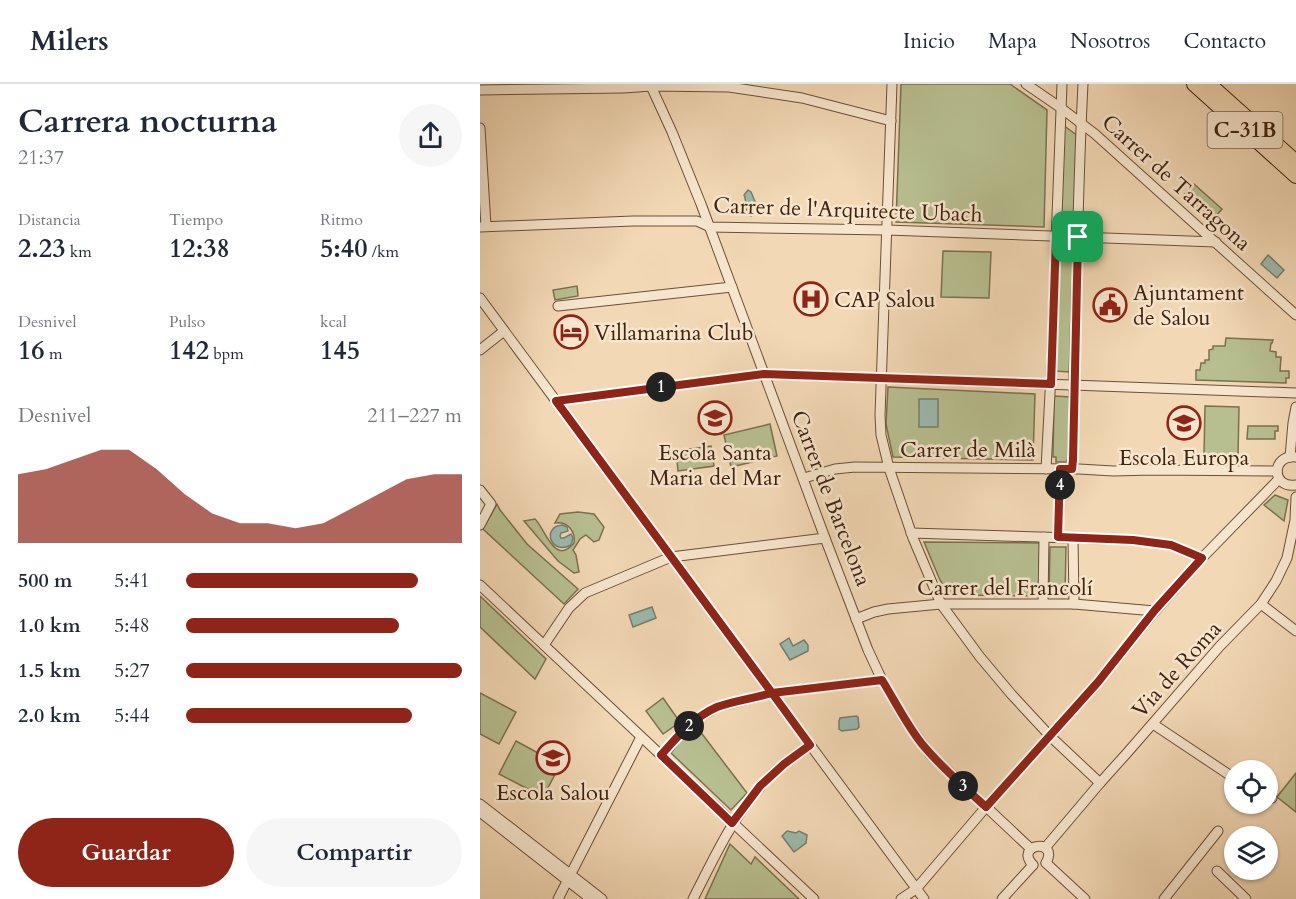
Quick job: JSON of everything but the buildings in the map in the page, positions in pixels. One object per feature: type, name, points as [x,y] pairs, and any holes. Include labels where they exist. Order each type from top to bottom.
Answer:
[{"type":"main road","name":"C-31B","points":[[1194,84],[1296,176]]},
{"type":"main road","name":"C-31B","points":[[1209,84],[1296,162]]},
{"type":"street","points":[[892,84],[880,425],[889,468],[911,533],[941,604],[1012,695],[1050,736],[1100,783]]},
{"type":"street","name":"Carrer de Tarragona","points":[[1026,84],[1082,124],[1296,315]]},
{"type":"street","points":[[1046,469],[1062,84]]},
{"type":"street","points":[[1072,469],[1083,84]]},
{"type":"street","points":[[480,90],[624,88],[651,85],[729,87],[802,98],[891,121]]},
{"type":"street","name":"Carrer de Barcelona","points":[[651,85],[710,227],[825,538],[868,650],[882,680],[921,743],[940,765],[1031,849]]},
{"type":"street","points":[[480,128],[483,226]]},
{"type":"street","name":"Carrer de l'Arquitecte Ubach","points":[[483,226],[697,221],[710,227],[887,230],[1216,242]]},
{"type":"street","points":[[558,306],[732,287]]},
{"type":"street","points":[[480,298],[924,899]]},
{"type":"street","points":[[480,350],[504,332]]},
{"type":"street","points":[[556,401],[764,374],[1296,393]]},
{"type":"street","points":[[901,899],[916,889],[1098,682],[1155,610],[1278,475],[1279,463],[1293,457],[1293,423],[1296,407]]},
{"type":"street","name":"Carrer de Milà","points":[[804,478],[835,469],[899,466],[1153,470],[1278,475],[1288,486],[1296,485]]},
{"type":"street","points":[[1058,537],[1060,469]]},
{"type":"street","points":[[480,490],[492,500],[480,525]]},
{"type":"street","name":"Via de Roma","points":[[1045,848],[1220,646],[1261,604],[1287,558],[1295,520],[1296,497]]},
{"type":"street","points":[[911,533],[1133,540],[1171,545],[1202,558]]},
{"type":"street","points":[[1043,603],[1044,537]]},
{"type":"street","points":[[544,645],[569,608],[585,593],[670,557],[825,538]]},
{"type":"street","points":[[1074,538],[1074,604]]},
{"type":"street","points":[[480,585],[814,899]]},
{"type":"street","name":"Carrer del Francolí","points":[[856,619],[888,609],[941,604],[1043,603],[1155,610]]},
{"type":"street","points":[[1261,604],[1296,631]]},
{"type":"street","points":[[661,755],[684,730],[717,707],[772,693],[882,680]]},
{"type":"street","points":[[1153,724],[1224,771]]},
{"type":"street","points":[[558,899],[641,737]]},
{"type":"street","points":[[693,899],[732,823],[760,786],[810,745]]},
{"type":"street","points":[[480,804],[591,899]]},
{"type":"street","points":[[480,812],[569,878],[602,899]]},
{"type":"street","points":[[1164,899],[1218,831]]},
{"type":"street","points":[[1036,846],[1045,848],[1049,857],[1046,863],[1039,867],[1033,865],[1028,858],[1031,849],[1036,846]]},
{"type":"street","points":[[1046,863],[1085,899]]},
{"type":"street","points":[[1002,899],[1033,865]]},
{"type":"street","points":[[1216,871],[1246,899]]},
{"type":"green space","points":[[901,84],[1010,84],[1047,110],[1044,227],[896,222]]},
{"type":"green space","points":[[1063,125],[1078,136],[1076,229],[1059,228]]},
{"type":"green space","points":[[1194,184],[1222,209],[1211,222],[1183,196]]},
{"type":"green space","points":[[1059,246],[1076,247],[1071,372],[1054,371]]},
{"type":"green space","points":[[943,251],[991,252],[989,298],[941,297]]},
{"type":"green space","points":[[577,286],[578,296],[555,300],[553,290]]},
{"type":"green space","points":[[1226,338],[1273,340],[1270,351],[1276,352],[1276,357],[1281,357],[1280,371],[1289,371],[1286,383],[1196,380],[1196,370],[1200,370],[1201,363],[1209,360],[1209,350],[1213,349],[1213,346],[1225,346]]},
{"type":"green space","points":[[888,387],[1035,394],[1033,460],[893,457],[886,424]]},
{"type":"green space","points":[[1054,396],[1071,397],[1070,460],[1067,462],[1056,462],[1056,457],[1053,457]]},
{"type":"green space","points":[[1205,406],[1239,407],[1238,456],[1204,455]]},
{"type":"green space","points":[[770,424],[777,456],[731,467],[724,435]]},
{"type":"green space","points":[[1248,426],[1278,426],[1278,431],[1275,431],[1275,439],[1247,439]]},
{"type":"green space","points":[[711,446],[714,466],[678,471],[676,451]]},
{"type":"green space","points":[[1275,495],[1288,500],[1284,521],[1264,505]]},
{"type":"green space","points":[[497,504],[527,544],[578,589],[564,604],[483,529]]},
{"type":"green space","points":[[578,512],[594,514],[604,527],[599,540],[594,542],[586,535],[580,539],[573,550],[579,572],[574,573],[558,561],[524,521],[535,519],[551,543],[561,551],[574,543],[574,535],[567,525],[555,523],[560,514]]},
{"type":"green space","points":[[924,542],[1040,543],[1039,596],[949,595]]},
{"type":"green space","points":[[1050,547],[1066,547],[1065,594],[1049,594]]},
{"type":"green space","points":[[480,596],[546,659],[535,679],[480,627]]},
{"type":"green space","points":[[480,693],[516,712],[499,744],[480,734]]},
{"type":"green space","points":[[663,698],[680,722],[663,734],[646,711]]},
{"type":"green space","points":[[696,726],[747,793],[731,810],[671,753]]},
{"type":"green space","points":[[516,741],[560,765],[543,797],[499,774]]},
{"type":"green space","points":[[1296,773],[1296,812],[1278,796]]},
{"type":"green space","points":[[730,844],[751,864],[755,857],[799,899],[705,899]]},
{"type":"shaded area","points":[[748,190],[758,209],[758,213],[751,216],[747,214],[744,195]]},
{"type":"shaded area","points":[[1268,255],[1284,270],[1277,278],[1261,264]]},
{"type":"shaded area","points":[[919,399],[938,399],[938,427],[919,427]]},
{"type":"shaded area","points":[[562,525],[567,527],[568,531],[561,533],[561,538],[571,534],[573,538],[571,545],[558,547],[551,540],[550,535],[556,527]]},
{"type":"shaded area","points":[[652,607],[656,618],[633,627],[629,615]]},
{"type":"shaded area","points":[[789,638],[793,646],[804,640],[808,645],[808,651],[790,660],[780,644]]},
{"type":"shaded area","points":[[856,716],[859,727],[857,729],[842,731],[839,729],[840,718]]},
{"type":"shaded area","points":[[787,831],[796,833],[799,831],[807,835],[806,843],[794,852],[782,836]]},
{"type":"place","name":"CAP Salou","points":[[811,299]]},
{"type":"place","name":"Ajuntament de Salou","points":[[1110,305]]},
{"type":"place","name":"Villamarina Club","points":[[571,332]]},
{"type":"place","name":"Escola Santa Maria del Mar","points":[[715,418]]},
{"type":"place","name":"Escola Europa","points":[[1184,423]]},
{"type":"place","name":"Escola Salou","points":[[553,758]]},
{"type":"route","points":[[1078,237],[1056,237],[1051,384],[764,374],[556,401],[772,693],[717,707],[684,730],[661,755],[732,823],[760,786],[810,745],[772,693],[882,680],[921,743],[940,765],[986,807],[1098,682],[1155,610],[1202,558],[1171,545],[1133,540],[1058,537],[1060,469],[1072,469],[1073,460],[1078,237]]}]
